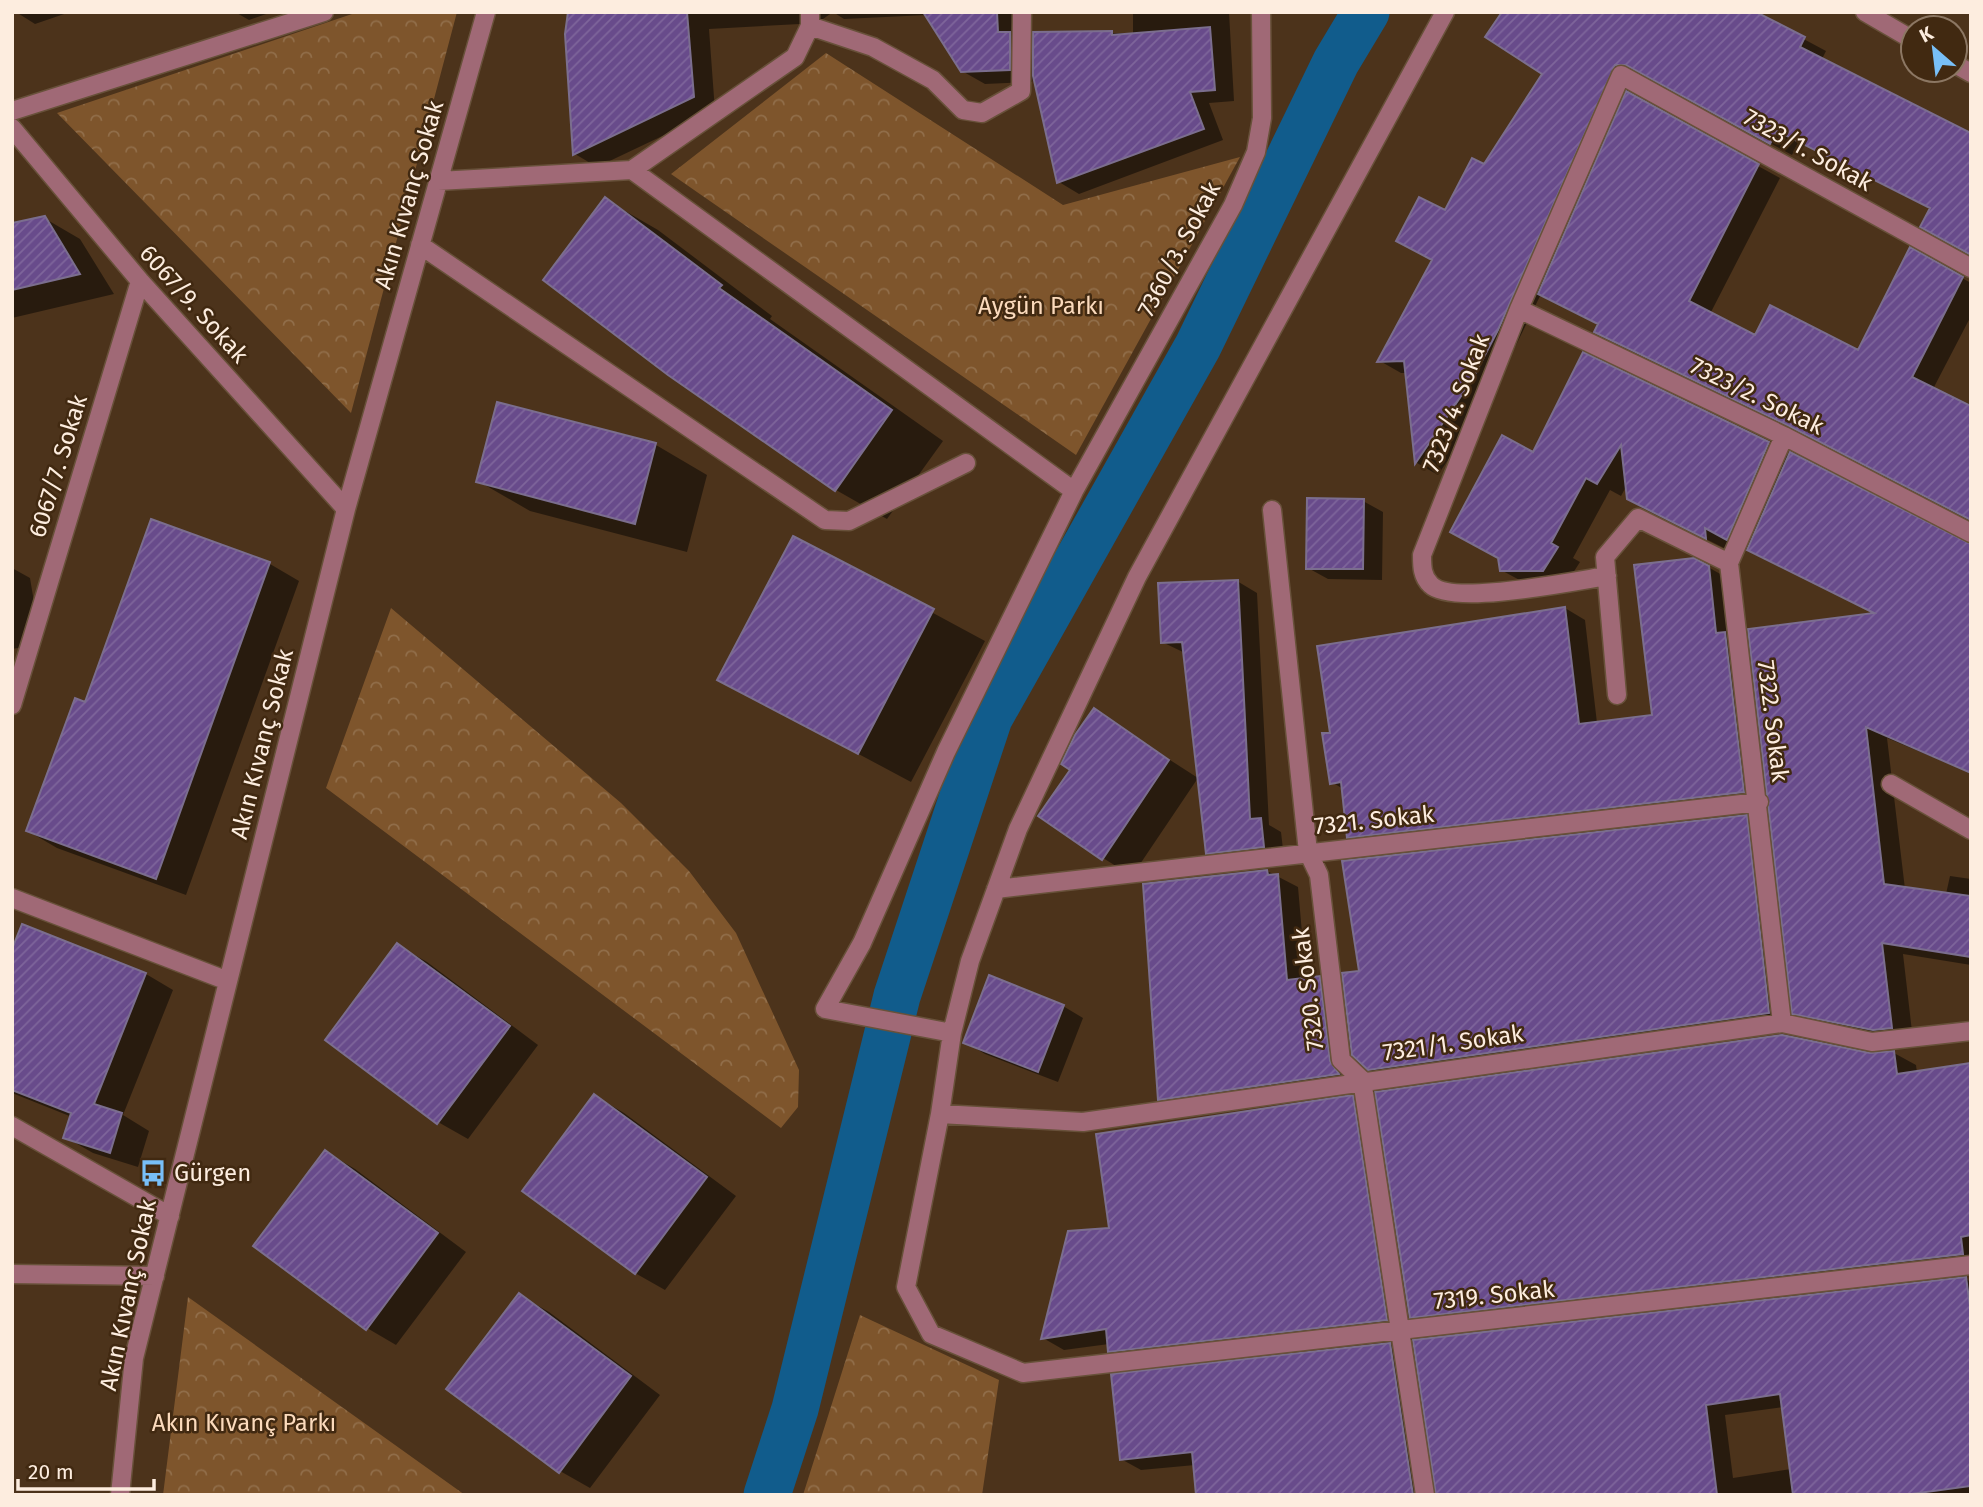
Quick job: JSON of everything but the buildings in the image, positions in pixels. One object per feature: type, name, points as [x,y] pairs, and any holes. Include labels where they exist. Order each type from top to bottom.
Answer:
[{"type":"street","points":[[12,111],[324,12]]},
{"type":"street","name":"Akın Kıvanç Sokak","points":[[120,1495],[134,1358],[346,509],[486,12]]},
{"type":"street","points":[[438,181],[632,170],[794,58],[810,19],[873,47],[933,80],[962,110],[982,113],[1021,91],[1021,12]]},
{"type":"street","name":"7360/3. Sokak","points":[[945,1031],[825,1009],[862,943],[946,752],[1074,491],[1233,205],[1256,152],[1262,118],[1261,12]]},
{"type":"street","points":[[940,1114],[945,1031],[1018,829],[1136,577],[1445,12]]},
{"type":"street","points":[[1866,12],[1899,32]]},
{"type":"street","name":"7323/1. Sokak","points":[[1621,75],[1971,268]]},
{"type":"street","name":"7323/4. Sokak","points":[[1607,576],[1502,592],[1454,594],[1431,587],[1423,573],[1422,555],[1519,309],[1621,75]]},
{"type":"street","name":"6067/9. Sokak","points":[[12,128],[139,281],[346,509]]},
{"type":"street","points":[[632,170],[1074,491]]},
{"type":"street","points":[[420,245],[825,520],[849,521],[966,463]]},
{"type":"street","name":"6067/7. Sokak","points":[[12,705],[139,281]]},
{"type":"street","name":"7323/2. Sokak","points":[[1519,309],[1784,436],[1971,533]]},
{"type":"street","points":[[1617,695],[1605,556],[1638,518],[1729,563],[1784,436]]},
{"type":"street","name":"7320. Sokak","points":[[1272,510],[1308,852],[1319,875],[1341,1060],[1362,1080]]},
{"type":"street","name":"7322. Sokak","points":[[1729,563],[1759,803],[1782,1023]]},
{"type":"street","points":[[1891,784],[1971,830]]},
{"type":"street","name":"7321. Sokak","points":[[996,889],[1759,803]]},
{"type":"street","points":[[12,898],[228,981]]},
{"type":"street","name":"7321/1. Sokak","points":[[940,1114],[1083,1122],[1362,1080],[1782,1023],[1872,1042],[1971,1031]]},
{"type":"street","points":[[1362,1080],[1426,1495]]},
{"type":"street","name":"7319. Sokak","points":[[940,1114],[906,1287],[931,1334],[1023,1373],[1971,1265]]},
{"type":"street","points":[[12,1126],[170,1216]]},
{"type":"street","points":[[12,1274],[155,1276]]},
{"type":"green space","points":[[358,12],[457,12],[351,413],[57,113]]},
{"type":"green space","name":"Aygün Parkı","points":[[826,53],[1063,205],[1240,157],[1076,455],[671,174]]},
{"type":"green space","points":[[391,608],[621,803],[689,871],[736,933],[799,1070],[798,1107],[781,1128],[326,788]]},
{"type":"green space","name":"Akın Kıvanç Parkı","points":[[188,1297],[465,1495],[163,1495]]},
{"type":"green space","points":[[860,1315],[999,1380],[982,1495],[803,1495]]},
{"type":"waterway","points":[[767,1495],[795,1409],[897,996],[989,718],[1198,346],[1336,62],[1366,12]]},
{"type":"place","name":"Gürgen","points":[[153,1173]]}]
